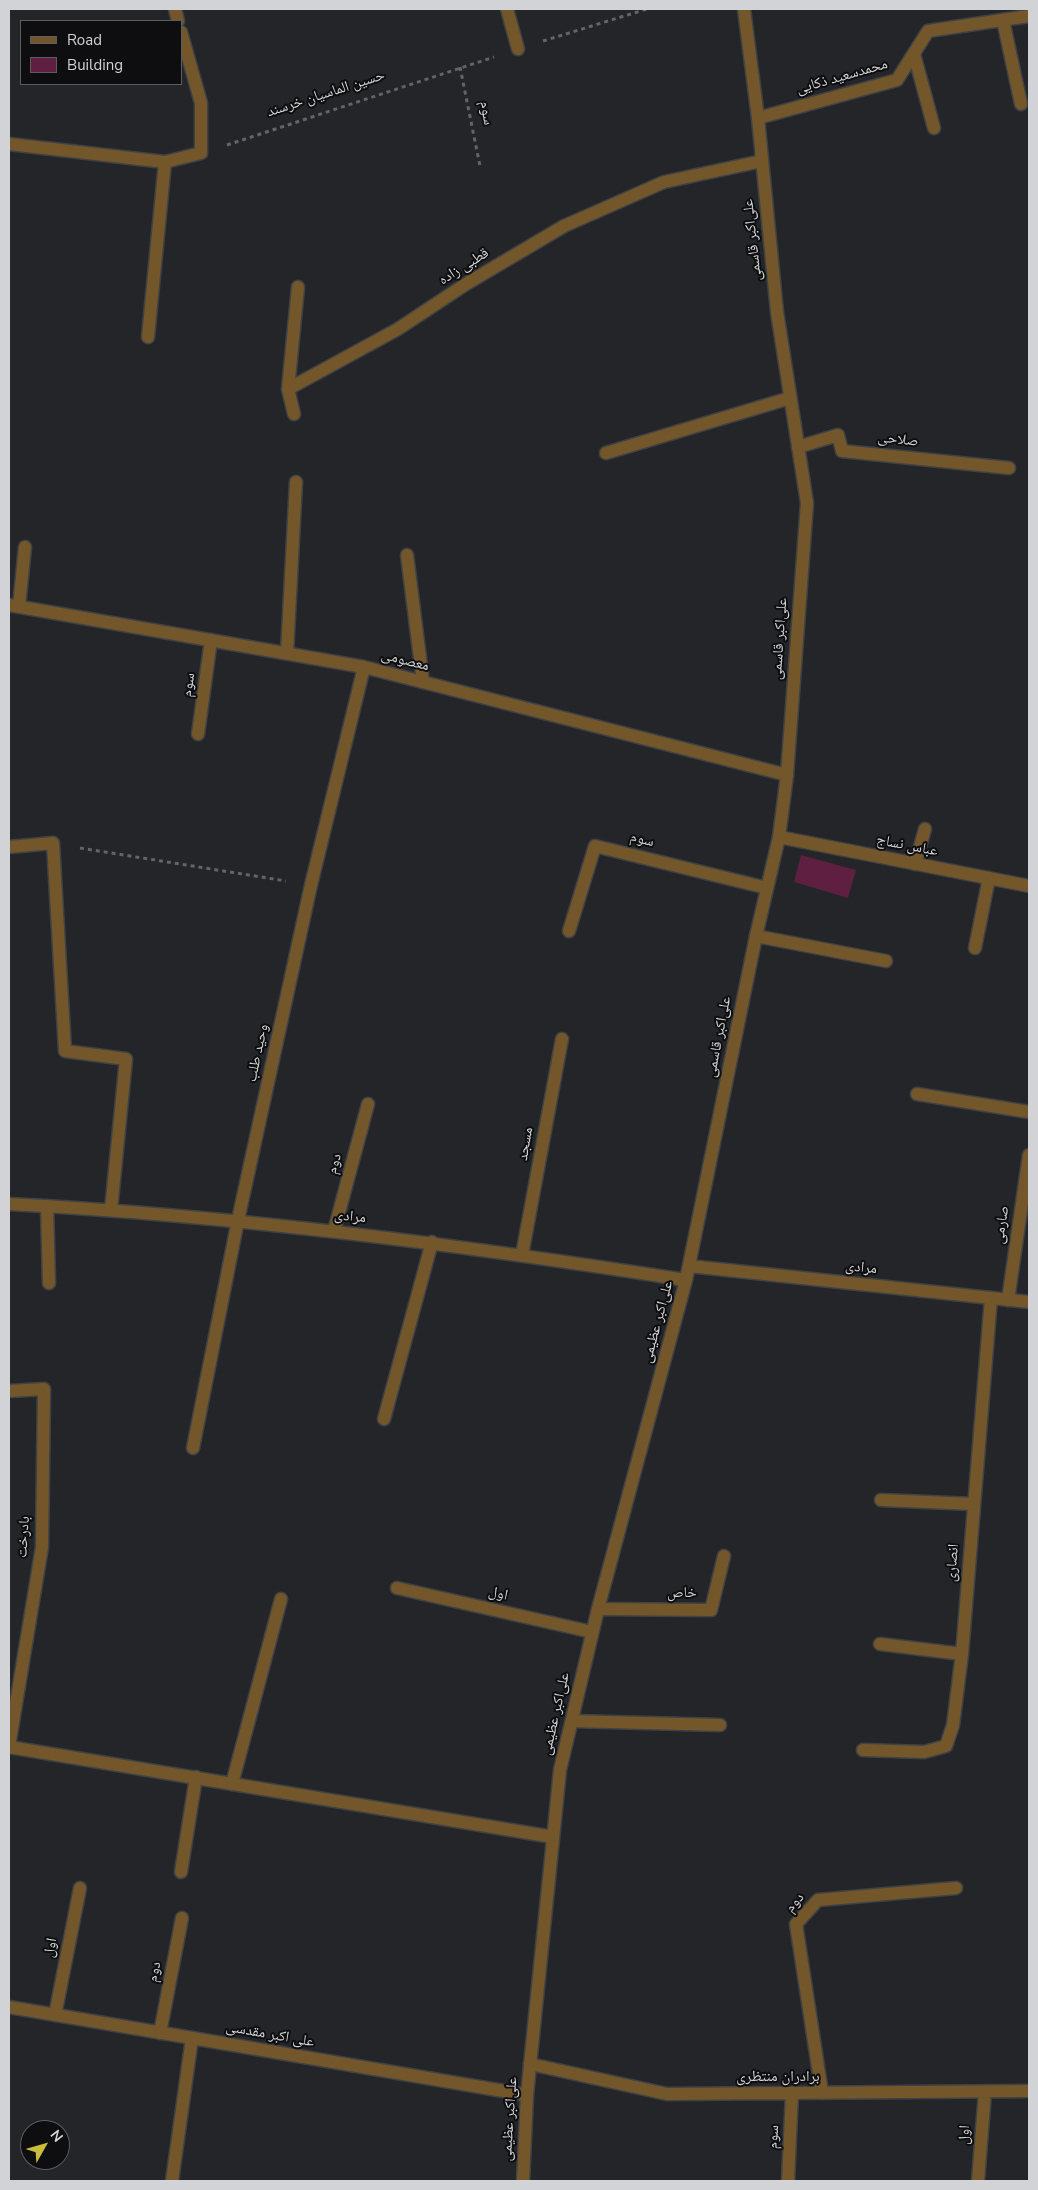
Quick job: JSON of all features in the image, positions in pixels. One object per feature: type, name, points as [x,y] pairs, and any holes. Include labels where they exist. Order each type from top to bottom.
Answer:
[{"type":"street","points":[[507,9],[518,49]]},
{"type":"street","name":"علی‌اکبر قاسمی","points":[[689,1266],[756,936],[779,837],[787,775],[807,503],[776,312],[758,118],[744,9]]},
{"type":"street","name":"محمدسعید ذکایی","points":[[758,118],[897,80],[928,31],[1029,16]]},
{"type":"street","points":[[1003,20],[1021,104]]},
{"type":"street","points":[[9,144],[165,162],[200,153],[202,103],[182,35]]},
{"type":"street","points":[[914,54],[934,128]]},
{"type":"street","name":"قطبی زاده","points":[[288,390],[398,329],[466,284],[564,226],[664,182],[762,161]]},
{"type":"street","points":[[148,337],[165,162]]},
{"type":"street","points":[[294,414],[288,390],[298,287]]},
{"type":"street","points":[[606,453],[790,398]]},
{"type":"street","name":"صلاحی","points":[[798,447],[838,435],[842,451],[1010,468]]},
{"type":"street","points":[[287,653],[296,482]]},
{"type":"street","points":[[14,606],[25,546]]},
{"type":"street","points":[[407,555],[422,682]]},
{"type":"street","name":"معصومی","points":[[14,606],[364,667],[787,775]]},
{"type":"street","name":"سوم","points":[[198,734],[211,640]]},
{"type":"street","name":"وحید طلب","points":[[193,1448],[238,1220],[311,885],[364,667]]},
{"type":"street","points":[[915,864],[925,829]]},
{"type":"street","name":"عباس نساج","points":[[779,837],[1029,886]]},
{"type":"street","points":[[9,848],[53,843],[65,1051],[126,1059],[111,1210]]},
{"type":"street","name":"سوم","points":[[569,931],[595,846],[767,888]]},
{"type":"street","points":[[975,948],[989,878]]},
{"type":"street","points":[[756,936],[886,961]]},
{"type":"street","name":"مسجد","points":[[522,1255],[562,1039]]},
{"type":"street","points":[[917,1094],[1029,1112]]},
{"type":"street","name":"دوم","points":[[334,1232],[368,1104]]},
{"type":"street","name":"صارمی","points":[[1008,1300],[1029,1155]]},
{"type":"street","name":"مرادی","points":[[9,1204],[238,1220],[432,1242],[686,1280]]},
{"type":"street","points":[[47,1206],[49,1284]]},
{"type":"street","points":[[384,1419],[432,1242]]},
{"type":"street","name":"مرادی","points":[[689,1266],[1029,1302]]},
{"type":"street","name":"علی‌اکبر عظیمی","points":[[523,2181],[527,2095],[560,1770],[592,1632],[689,1266]]},
{"type":"street","name":"انصاری","points":[[863,1750],[924,1752],[946,1746],[953,1725],[962,1654],[991,1298]]},
{"type":"street","name":"بادرخت","points":[[9,1391],[44,1389],[42,1547],[9,1746]]},
{"type":"street","points":[[881,1500],[973,1504]]},
{"type":"street","name":"خاص","points":[[598,1609],[711,1610],[724,1556]]},
{"type":"street","name":"اول","points":[[396,1588],[592,1632]]},
{"type":"street","points":[[232,1784],[281,1599]]},
{"type":"street","points":[[880,1644],[962,1654]]},
{"type":"street","points":[[572,1721],[720,1724]]},
{"type":"street","points":[[9,1746],[553,1837]]},
{"type":"street","points":[[181,1872],[196,1777]]},
{"type":"street","name":"اول","points":[[55,2015],[80,1888]]},
{"type":"street","name":"دوم","points":[[822,2093],[796,1924],[818,1900],[956,1888]]},
{"type":"street","name":"دوم","points":[[160,2033],[182,1918]]},
{"type":"street","name":"علی اکبر مقدسی","points":[[9,2007],[527,2095]]},
{"type":"street","points":[[172,2181],[192,2038]]},
{"type":"street","name":"برادران منتظری","points":[[530,2064],[667,2094],[1029,2092]]},
{"type":"street","name":"اول","points":[[978,2181],[984,2092]]},
{"type":"street","name":"سوم","points":[[788,2181],[792,2093]]},
{"type":"path","name":"حسین الماسیان خرسند","points":[[200,153],[460,67],[647,9]]},
{"type":"path","name":"سوم","points":[[460,67],[480,166]]},
{"type":"path","points":[[53,843],[311,885]]},
{"type":"building","points":[[801,855],[856,870],[848,898],[794,882]]}]
